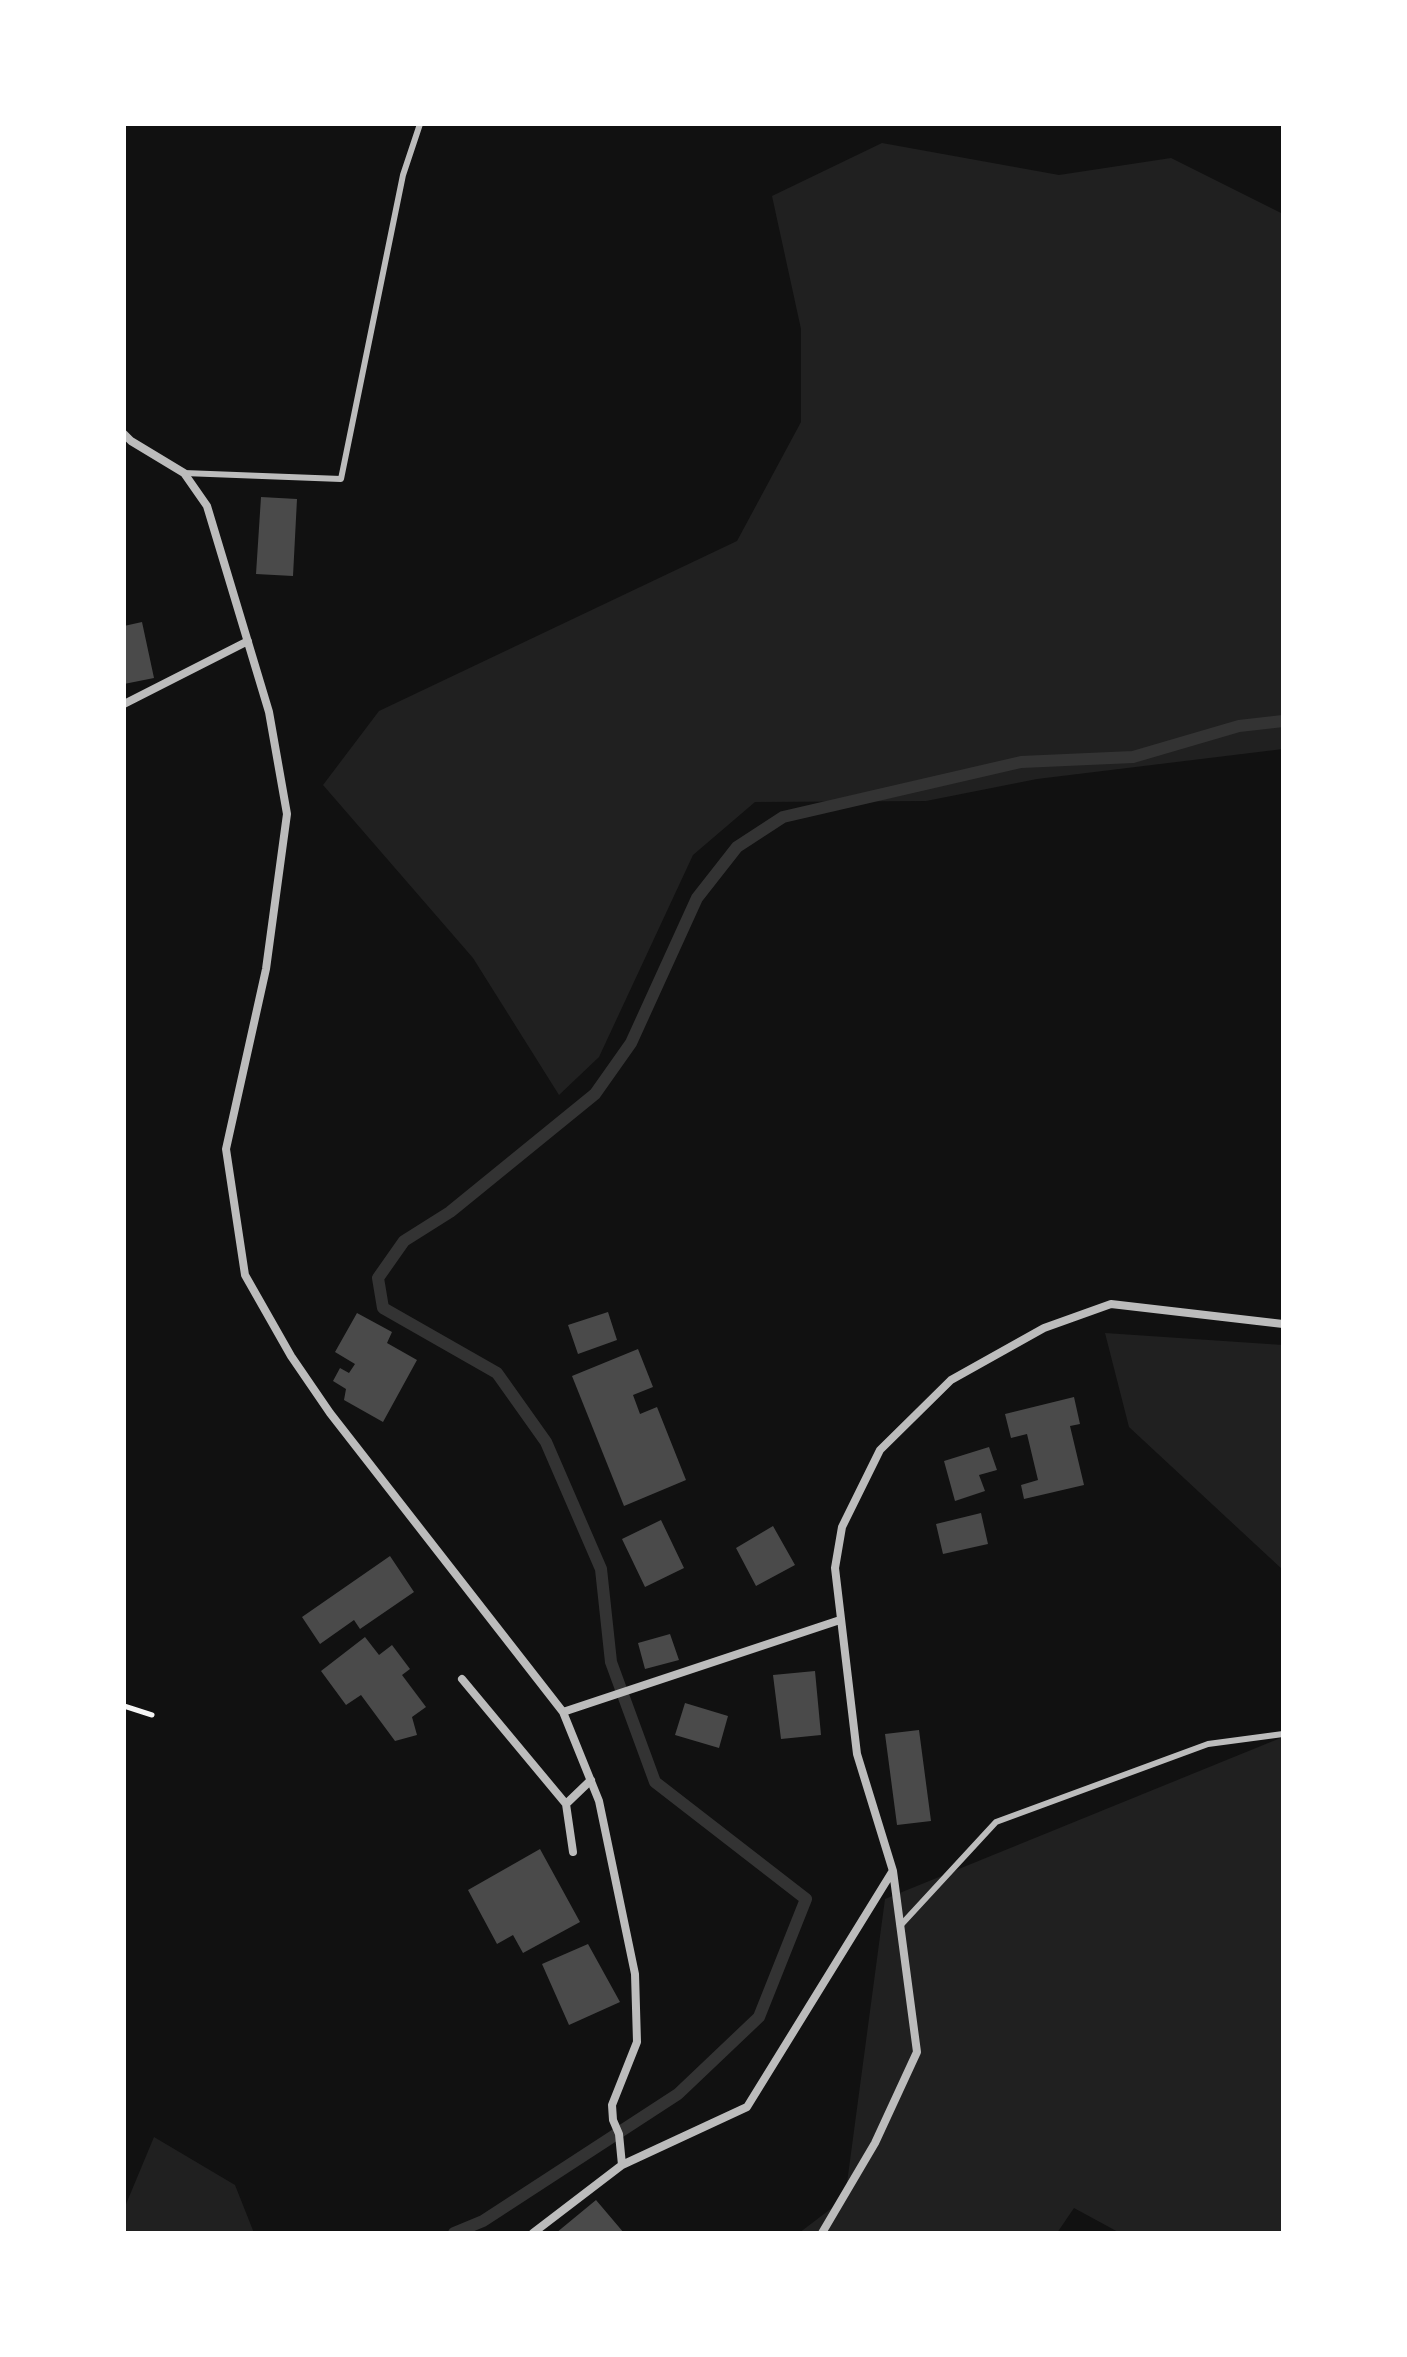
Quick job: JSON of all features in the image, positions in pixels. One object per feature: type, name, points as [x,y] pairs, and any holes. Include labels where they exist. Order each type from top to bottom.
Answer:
[{"type":"street","points":[[124,434],[184,473],[207,506],[269,712],[287,814],[266,969],[226,1149],[245,1275],[291,1356],[330,1413],[563,1712],[599,1801],[635,1974],[637,2042],[612,2105],[622,2165]]},
{"type":"street","points":[[124,704],[248,641]]},
{"type":"street","points":[[822,2233],[875,2143],[917,2052],[893,1871],[857,1754],[835,1568],[842,1527],[880,1450],[951,1380],[1044,1328],[1111,1304],[1283,1324]]},
{"type":"street","points":[[563,1712],[840,1620]]},
{"type":"street","points":[[462,1679],[566,1804],[573,1852]]},
{"type":"street","points":[[566,1804],[591,1780]]},
{"type":"street","points":[[533,2233],[622,2165],[747,2107],[893,1871]]},
{"type":"lane","points":[[184,473],[341,479],[403,175],[420,124]]},
{"type":"lane","points":[[900,1926],[996,1822],[1208,1744],[1283,1734]]},
{"type":"path","points":[[124,1706],[152,1715]]},
{"type":"shaded area","points":[[882,143],[1059,175],[1171,158],[1283,214],[1283,749],[1037,779],[926,801],[755,802],[693,855],[599,1057],[559,1095],[473,958],[323,785],[379,711],[737,541],[801,422],[801,329],[772,196]]},
{"type":"shaded area","points":[[1105,1333],[1283,1345],[1283,1570],[1129,1427]]},
{"type":"shaded area","points":[[1283,1737],[1283,2233],[1120,2233],[1074,2208],[1057,2233],[799,2233],[845,2198],[885,1899]]},
{"type":"shaded area","points":[[154,2137],[235,2185],[254,2233],[124,2233],[124,2209]]},
{"type":"building","points":[[261,497],[297,499],[293,576],[256,574]]},
{"type":"building","points":[[142,622],[154,678],[124,684],[124,626]]},
{"type":"building","points":[[608,1312],[617,1340],[578,1354],[568,1325]]},
{"type":"building","points":[[357,1313],[392,1332],[387,1343],[417,1360],[383,1422],[344,1400],[346,1389],[333,1381],[340,1368],[349,1373],[355,1364],[335,1352]]},
{"type":"building","points":[[638,1349],[653,1387],[633,1395],[640,1414],[657,1407],[686,1480],[624,1506],[572,1376]]},
{"type":"building","points":[[1074,1397],[1080,1424],[1070,1426],[1084,1485],[1024,1499],[1021,1485],[1038,1480],[1027,1434],[1011,1438],[1005,1414]]},
{"type":"building","points":[[989,1447],[997,1470],[979,1475],[985,1491],[955,1501],[944,1461]]},
{"type":"building","points":[[981,1513],[988,1544],[943,1554],[936,1524]]},
{"type":"building","points":[[661,1520],[684,1568],[645,1587],[622,1539]]},
{"type":"building","points":[[773,1526],[795,1565],[756,1586],[736,1548]]},
{"type":"building","points":[[390,1556],[414,1592],[360,1629],[354,1620],[320,1644],[302,1617]]},
{"type":"building","points":[[670,1634],[679,1660],[645,1669],[638,1643]]},
{"type":"building","points":[[365,1637],[379,1655],[392,1645],[410,1669],[402,1675],[426,1707],[412,1717],[417,1735],[395,1741],[361,1695],[346,1705],[321,1671]]},
{"type":"building","points":[[815,1671],[821,1735],[781,1739],[773,1675]]},
{"type":"building","points":[[685,1703],[728,1716],[719,1748],[675,1735]]},
{"type":"building","points":[[919,1730],[931,1821],[897,1825],[885,1734]]},
{"type":"building","points":[[540,1849],[580,1922],[523,1953],[513,1935],[497,1944],[468,1890]]},
{"type":"building","points":[[588,1944],[620,2002],[569,2025],[542,1964]]},
{"type":"building","points":[[596,2200],[624,2233],[556,2233]]},
{"type":"waterway","points":[[454,2233],[483,2221],[678,2094],[759,2017],[806,1899],[655,1782],[611,1662],[601,1569],[546,1442],[497,1373],[383,1308],[378,1278],[404,1241],[450,1212],[595,1094],[631,1043],[697,898],[737,847],[783,817],[1021,762],[1133,757],[1239,726],[1283,721]]}]
